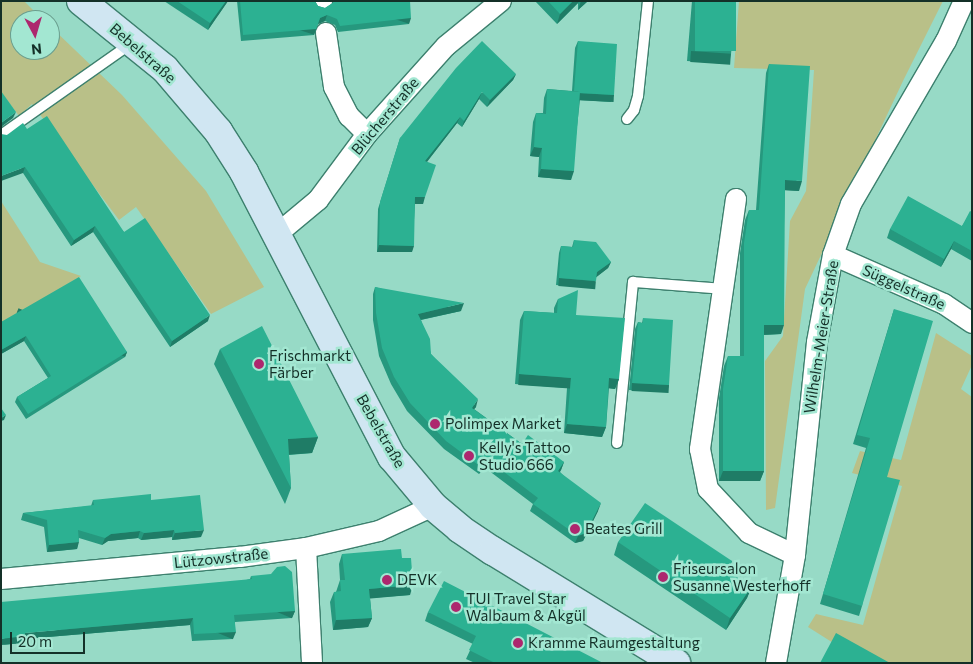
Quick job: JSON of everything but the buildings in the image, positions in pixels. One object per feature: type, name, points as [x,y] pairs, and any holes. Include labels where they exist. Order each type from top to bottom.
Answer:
[{"type":"main road","name":"Bebelstraße","points":[[80,1],[133,43],[174,79],[218,131],[244,172],[392,457],[433,506],[460,529],[493,551],[676,663]]},
{"type":"street","name":"Blücherstraße","points":[[276,235],[318,200],[367,134],[446,46],[501,1]]},
{"type":"street","name":"Wilhelm-Meier-Straße","points":[[776,663],[795,555],[817,342],[833,256],[851,204],[946,41],[964,1]]},
{"type":"street","points":[[326,33],[334,87],[350,116],[367,134]]},
{"type":"street","points":[[736,199],[700,449],[708,489],[749,533],[795,555]]},
{"type":"street","name":"Süggelstraße","points":[[833,256],[944,304],[972,323]]},
{"type":"street","name":"Lützowstraße","points":[[1,579],[240,557],[306,548],[379,531],[433,506]]},
{"type":"street","points":[[306,548],[312,663]]},
{"type":"lane","points":[[627,119],[634,110],[638,96],[648,1]]},
{"type":"lane","points":[[1,135],[133,43]]},
{"type":"lane","points":[[617,443],[633,282],[724,289]]},
{"type":"green space","points":[[1,1],[24,1],[33,10],[10,10],[10,60],[60,60],[60,36],[122,95],[206,191],[264,287],[211,314],[136,207],[119,220],[32,104],[19,116],[1,92]]},
{"type":"green space","points":[[739,1],[943,1],[903,81],[805,289],[775,508],[766,510],[765,361],[783,336],[790,221],[806,191],[814,70],[734,68]]},
{"type":"green space","points":[[1,201],[40,262],[81,276],[1,324]]},
{"type":"green space","points":[[936,333],[972,356],[972,365],[961,389],[972,397],[972,663],[865,663],[808,627],[816,614],[863,625],[902,486],[852,473],[860,451],[901,460]]},
{"type":"place","name":"Frischmarkt Färber","points":[[259,364]]},
{"type":"place","name":"Polimpex Market","points":[[435,424]]},
{"type":"place","name":"Kelly's Tattoo Studio 666","points":[[469,456]]},
{"type":"place","name":"Beates Grill","points":[[575,529]]},
{"type":"place","name":"Friseursalon Susanne Westerhoff","points":[[663,577]]},
{"type":"place","name":"DEVK","points":[[387,580]]},
{"type":"place","name":"TUI Travel Star Walbaum & Akgül","points":[[456,607]]},
{"type":"place","name":"Kramme Raumgestaltung","points":[[518,643]]}]
